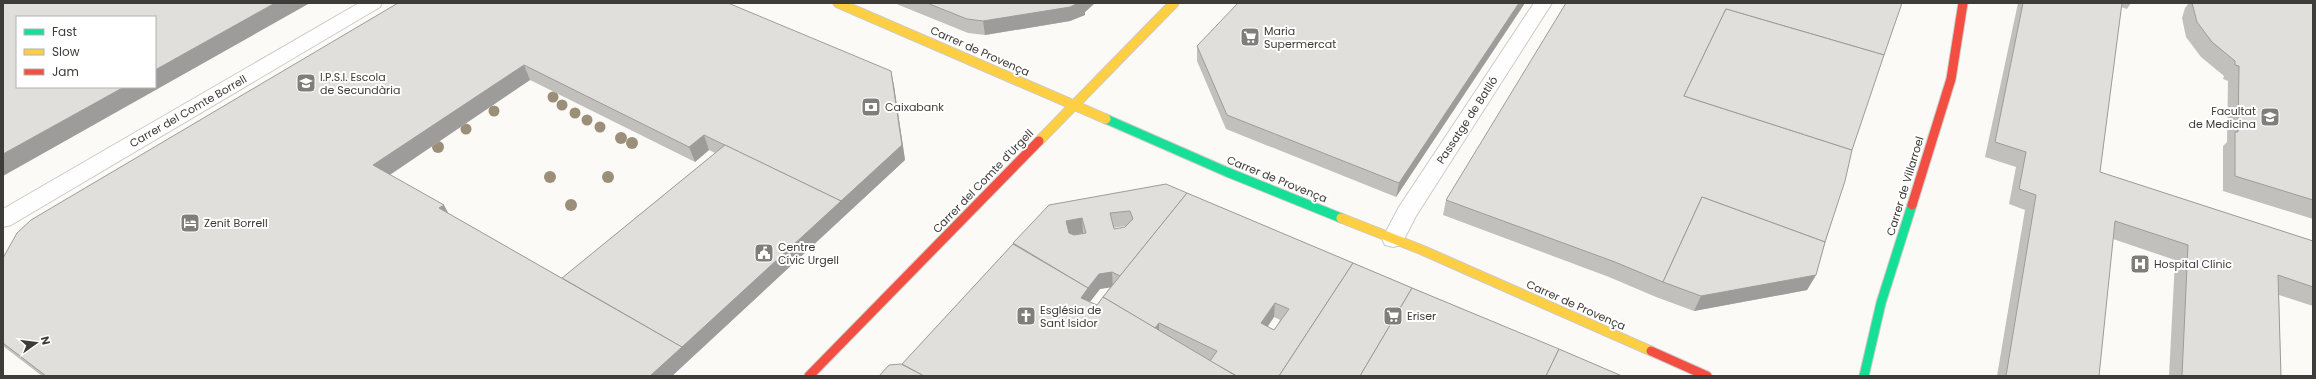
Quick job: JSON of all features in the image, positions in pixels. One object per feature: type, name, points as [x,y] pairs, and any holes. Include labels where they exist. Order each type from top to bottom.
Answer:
[{"type":"street","name":"Carrer del Comte Borrell","points":[[3,219],[373,3]]},
{"type":"street","name":"Carrer de Provença","points":[[838,3],[1227,172],[1393,239],[1707,376]]},
{"type":"street","name":"Carrer del Comte d'Urgell","points":[[809,376],[1174,3]]},
{"type":"street","name":"Passatge de Batlló","points":[[1393,239],[1407,213],[1543,3]]},
{"type":"street","name":"Carrer de Villarroel","points":[[1864,376],[1881,302],[1951,79],[1963,3]]},
{"type":"building","points":[[3,3],[275,3],[156,69],[156,16],[16,16],[16,88],[122,88],[3,154]]},
{"type":"building","points":[[398,3],[728,3],[891,71],[902,145],[841,201],[704,135],[689,147],[524,65],[373,165],[444,205],[439,208],[682,347],[650,376],[46,376],[3,343],[3,258],[17,233],[31,220]]},
{"type":"building","points":[[927,3],[1078,3],[1070,7],[983,21],[967,19]]},
{"type":"building","points":[[1238,3],[1519,3],[1399,183],[1227,115],[1197,46]]},
{"type":"building","points":[[1566,3],[1902,3],[1884,55],[1726,9],[1684,96],[1852,150],[1845,181],[1825,242],[1702,197],[1663,282],[1615,262],[1446,200]]},
{"type":"building","points":[[2023,3],[2122,3],[2100,172],[2313,241],[2313,287],[2278,275],[2281,376],[2182,376],[2188,245],[2115,221],[2099,376],[2006,376],[2036,195],[2019,189],[2026,152],[1995,142]]},
{"type":"building","name":"Facultat de Medicina","points":[[2192,3],[2313,3],[2313,200],[2235,176],[2235,132],[2238,132],[2239,66],[2235,65],[2235,61],[2212,42],[2197,22]]},
{"type":"building","points":[[1726,9],[1884,55],[1852,150],[1684,96]]},
{"type":"building","points":[[725,145],[841,201],[682,347],[562,278]]},
{"type":"building","points":[[1166,184],[1187,193],[1120,276],[1112,272],[1099,274],[1088,288],[1013,243],[1049,205]],"holes":[[[1130,211],[1133,219],[1125,227],[1114,229],[1110,213]],[[1082,218],[1086,233],[1074,235],[1069,233],[1066,221]]]},
{"type":"building","points":[[1187,193],[1353,263],[1279,376],[1237,376],[1210,361],[1217,351],[1159,323],[1155,328],[1103,297]],"holes":[[[1275,303],[1289,309],[1274,330],[1261,323]]]},
{"type":"building","points":[[1702,197],[1825,242],[1816,275],[1701,296],[1663,282]]},
{"type":"building","name":"Església de Sant Isidor","points":[[1013,244],[1088,288],[1081,298],[1097,305],[1103,297],[1236,376],[924,376],[902,364]]},
{"type":"building","points":[[1353,263],[1412,288],[1360,376],[1279,376]]},
{"type":"building","points":[[1412,288],[1559,349],[1546,376],[1360,376]]},
{"type":"building","points":[[1559,349],[1622,376],[1546,376]]},
{"type":"building","points":[[901,364],[924,376],[879,376],[889,365]]},
{"type":"traffic: fast","points":[[1106,119],[1227,172],[1341,218]]},
{"type":"traffic: fast","points":[[1864,376],[1881,303],[1912,205]]},
{"type":"traffic: slow","points":[[838,3],[1106,119]]},
{"type":"traffic: slow","points":[[1039,141],[1174,3]]},
{"type":"traffic: slow","points":[[1341,218],[1422,250],[1651,351]]},
{"type":"traffic: jam","points":[[1912,205],[1951,79],[1963,3]]},
{"type":"traffic: jam","points":[[809,376],[1039,141]]},
{"type":"traffic: jam","points":[[1651,351],[1707,376]]},
{"type":"place","name":"Maria Supermercat","points":[[1250,37]]},
{"type":"place","name":"I.P.S.I. Escola de Secundària","points":[[306,83]]},
{"type":"place","name":"Caixabank","points":[[871,107]]},
{"type":"place","name":"Facultat de Medicina","points":[[2270,117]]},
{"type":"place","name":"Zenit Borrell","points":[[190,223]]},
{"type":"place","name":"Centre Cívic Urgell","points":[[764,253]]},
{"type":"place","name":"Hospital Clínic","points":[[2140,264]]},
{"type":"place","name":"Església de Sant Isidor","points":[[1026,316]]},
{"type":"place","name":"Eriser","points":[[1393,316]]}]
